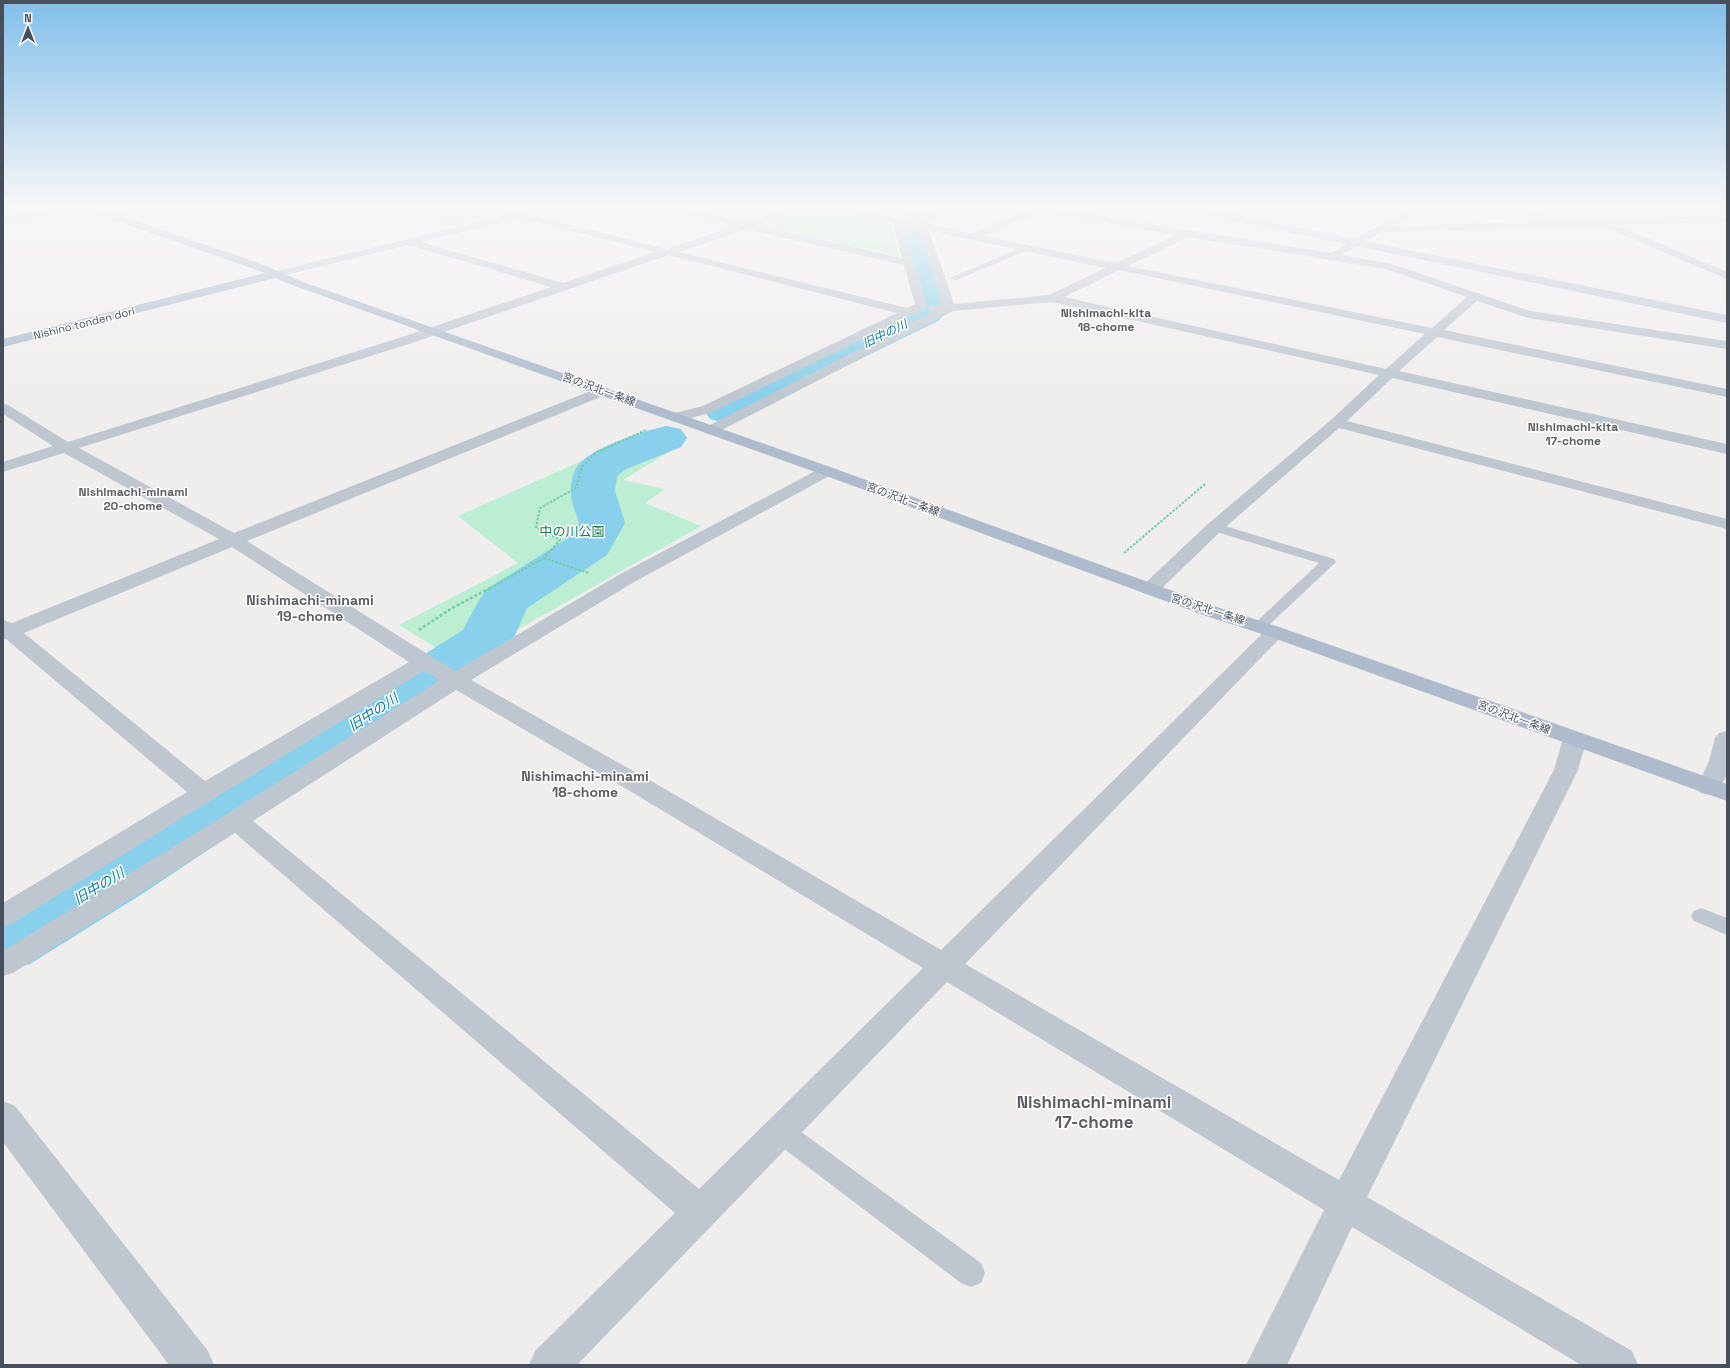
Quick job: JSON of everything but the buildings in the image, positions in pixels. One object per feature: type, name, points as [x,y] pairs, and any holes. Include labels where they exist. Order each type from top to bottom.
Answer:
[{"type":"main road","name":"宮の沢北一条線","points":[[262,269],[299,284],[433,330],[827,471],[1213,612],[1268,629],[1718,790]]},
{"type":"main road","name":"Nishino tonden dori","points":[[3,343],[277,274]]},
{"type":"street","name":"Nishino tonden dori","points":[[277,274],[298,269]]},
{"type":"street","points":[[501,269],[562,287]]},
{"type":"street","points":[[3,468],[407,340],[615,269]]},
{"type":"street","points":[[737,269],[915,310],[1052,298],[1727,448]]},
{"type":"street","points":[[676,417],[708,409],[915,310],[921,306],[911,269]]},
{"type":"street","points":[[933,269],[945,308]]},
{"type":"street","points":[[1052,298],[1112,269]]},
{"type":"street","points":[[1125,269],[1727,393]]},
{"type":"street","points":[[1396,269],[1528,314],[1727,345]]},
{"type":"street","points":[[1492,269],[1727,319]]},
{"type":"street","points":[[1509,269],[1727,310]]},
{"type":"street","points":[[1710,269],[1727,276]]},
{"type":"street","points":[[1150,589],[1215,527],[1336,423],[1475,296]]},
{"type":"street","points":[[711,430],[945,308]]},
{"type":"street","points":[[204,793],[5,631],[604,391]]},
{"type":"street","points":[[3,408],[67,448],[233,540],[424,662],[650,792],[1618,1365]]},
{"type":"street","points":[[1336,423],[1727,524]]},
{"type":"street","points":[[3,965],[236,820],[456,680],[629,577],[827,471]]},
{"type":"street","points":[[548,1365],[945,966],[1268,629]]},
{"type":"street","points":[[3,916],[204,793],[424,662]]},
{"type":"street","points":[[1718,790],[1721,761],[1727,738]]},
{"type":"street","points":[[1266,1365],[1345,1204],[1566,770],[1575,739]]},
{"type":"street","points":[[236,820],[700,1212]]},
{"type":"street","points":[[3,1116],[194,1365]]},
{"type":"lane","points":[[954,278],[977,269]]},
{"type":"lane","points":[[1215,527],[1328,562],[1268,629]]},
{"type":"lane","points":[[1701,916],[1727,927]]},
{"type":"lane","points":[[780,1132],[971,1272]]},
{"type":"path","points":[[415,633],[452,608],[544,558],[560,540],[536,527],[540,508],[576,488],[582,467],[595,453],[648,430]]},
{"type":"path","points":[[1124,553],[1205,484]]},
{"type":"path","points":[[544,558],[566,566]]},
{"type":"green space","name":"中の川公園","points":[[642,434],[677,447],[623,480],[665,489],[645,503],[701,526],[460,662],[399,625],[518,563],[458,516]]},
{"type":"waterway","name":"旧中の川","points":[[724,411],[929,313],[934,303],[923,269]]},
{"type":"waterway","name":"旧中の川","points":[[3,943],[117,876],[334,739],[486,640],[505,600],[590,545],[602,523],[593,491],[596,471],[611,460],[666,438]]},
{"type":"district","name":"Nishimachi-kita 18-chome","points":[[1106,320]]},
{"type":"district","name":"Nishimachi-kita 17-chome","points":[[1573,434]]},
{"type":"district","name":"Nishimachi-minami 20-chome","points":[[133,499]]},
{"type":"district","name":"Nishimachi-minami 19-chome","points":[[310,608]]},
{"type":"district","name":"Nishimachi-minami 18-chome","points":[[585,784]]},
{"type":"district","name":"Nishimachi-minami 17-chome","points":[[1094,1112]]}]
